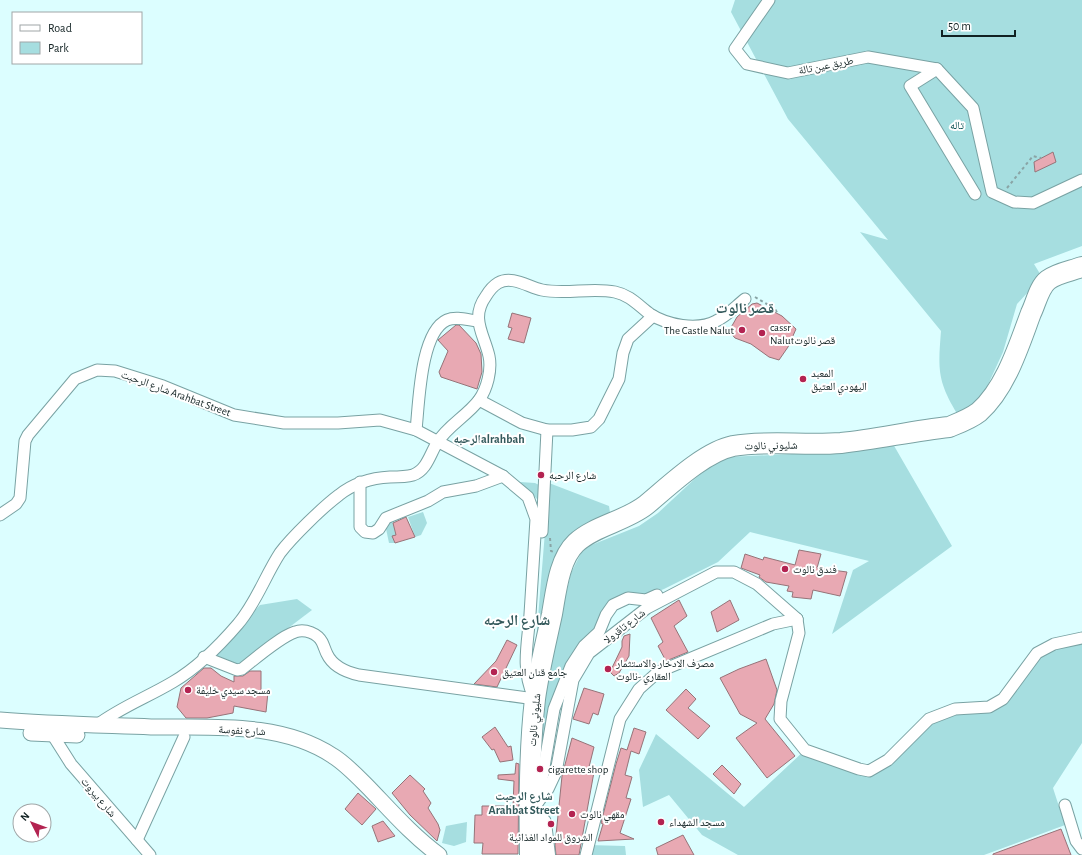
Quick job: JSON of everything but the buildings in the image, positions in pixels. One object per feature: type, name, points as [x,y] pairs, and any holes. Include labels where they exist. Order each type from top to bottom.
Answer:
[{"type":"highway","name":"شليوني نالوت","points":[[530,783],[535,699],[557,590],[565,560],[575,544],[585,536],[626,518],[641,509],[683,473],[706,459],[731,447],[761,444],[841,443],[949,427],[962,422],[979,412],[993,396],[1006,374],[1038,296],[1047,281],[1055,276],[1082,267]]},
{"type":"highway","points":[[530,783],[538,802],[545,855]]},
{"type":"highway","points":[[530,783],[530,855]]},
{"type":"main road","name":"شارع نفوسة","points":[[0,720],[97,725],[248,729],[275,732],[311,742],[335,756],[415,836],[439,855]]},
{"type":"main road","name":"شارع نفوسة","points":[[0,730],[52,734],[249,738],[274,741],[296,747],[312,754],[348,777],[370,797],[414,847],[424,855]]},
{"type":"street","name":"طريق عين تالة","points":[[769,0],[735,49],[747,64],[788,73],[868,57],[937,69]]},
{"type":"street","points":[[975,194],[910,86],[937,69],[973,108],[992,192],[1014,202],[1033,203],[1082,180]]},
{"type":"street","points":[[97,725],[116,712],[174,682],[204,657],[244,616],[281,552],[338,495],[360,482],[415,474],[426,464],[438,441],[479,400],[484,390],[490,370],[489,358],[477,321],[478,310],[482,301],[490,290],[504,280],[512,280],[532,288],[556,292],[616,292],[627,296],[653,316],[681,325],[711,323],[718,320],[745,299]]},
{"type":"street","points":[[479,400],[522,423],[547,430],[586,429],[595,423],[619,379],[623,353],[628,339],[653,316]]},
{"type":"street","points":[[416,430],[425,353],[435,330],[440,324],[454,318],[477,321]]},
{"type":"street","name":"شارع الرحبت Arahbat Street","points":[[0,515],[16,504],[20,498],[25,441],[28,435],[75,379],[97,370],[115,371],[163,386],[234,415],[284,423],[338,423],[380,420],[416,430],[502,476],[528,497],[536,519],[529,638],[526,652],[527,681],[535,699]]},
{"type":"street","points":[[526,652],[534,639],[544,516],[547,430]]},
{"type":"street","points":[[360,482],[360,527],[362,530],[369,533],[376,531],[386,518],[428,501],[443,492],[476,486],[502,476]]},
{"type":"street","points":[[538,802],[554,709],[571,666],[584,646],[600,632],[606,615],[613,605],[628,598],[646,600],[716,564],[716,572],[734,572],[758,584],[797,619],[799,633],[781,701],[780,719],[806,750],[859,769],[870,771],[888,760],[929,718],[955,709],[989,707],[1002,699],[1037,653],[1054,644],[1082,638]]},
{"type":"street","name":"شارع تاقرولا","points":[[538,802],[548,789],[556,772],[573,680],[589,653],[647,608],[716,572]]},
{"type":"street","points":[[586,855],[620,719],[639,689],[658,672],[773,624],[797,619]]},
{"type":"street","points":[[204,657],[237,670],[242,669],[287,636],[296,631],[305,631],[316,635],[322,642],[330,660],[346,672],[535,699]]},
{"type":"street","name":"شارع بيروت","points":[[52,734],[72,764],[150,855]]},
{"type":"street","points":[[137,840],[184,737]]},
{"type":"street","points":[[1065,806],[1076,841],[1082,849]]},
{"type":"path","points":[[1001,195],[1033,156],[1041,158]]},
{"type":"path","points":[[745,299],[753,299],[755,296],[775,310],[778,314]]},
{"type":"green space","name":"تاله","points":[[735,0],[1082,0],[1082,246],[1034,264],[1042,277],[1017,304],[1003,352],[981,400],[958,415],[946,393],[940,374],[939,355],[941,331],[860,232],[888,240],[788,119],[731,12]]},
{"type":"green space","points":[[893,444],[952,546],[832,634],[853,570],[869,561],[750,532],[718,562],[664,589],[615,608],[572,669],[535,783],[541,747],[548,671],[571,573],[581,553],[589,546],[639,526],[658,513],[700,474],[727,457],[835,452]]},
{"type":"green space","points":[[520,482],[535,483],[543,487],[539,501]]},
{"type":"green space","points":[[549,483],[609,506],[611,519],[593,524],[536,642]]},
{"type":"green space","points":[[423,512],[427,523],[421,535],[415,537],[408,517]]},
{"type":"green space","points":[[392,520],[396,535],[395,543],[389,543],[385,524]]},
{"type":"green space","points":[[297,599],[312,610],[242,663],[233,667],[209,658],[260,605]]},
{"type":"green space","points":[[1082,638],[1082,743],[1053,788],[1065,825],[984,855],[738,855],[702,835],[669,795],[643,807],[639,770],[656,734],[744,807],[805,750],[869,771],[929,719],[989,707],[1037,653]]},
{"type":"green space","points":[[467,822],[466,842],[454,846],[442,843],[446,826]]},
{"type":"green space","points":[[588,845],[625,846],[626,855],[586,855]]},
{"type":"place","name":"The Castle Nalut","points":[[742,330]]},
{"type":"place","name":"cassr Nalutقصر نالوت","points":[[762,333]]},
{"type":"place","name":"المعبد اليهودي العتيق","points":[[803,379]]},
{"type":"place","name":"شارع الرحبه","points":[[541,475]]},
{"type":"place","name":"فندق نالوت","points":[[785,569]]},
{"type":"place","name":"مصرف الادخار والاستثمار العقاري -نالوت","points":[[608,669]]},
{"type":"place","name":"جامع قنان العتيق","points":[[494,672]]},
{"type":"place","name":"مسجد سيدي خليفة","points":[[188,690]]},
{"type":"place","name":"cigarette shop","points":[[540,769]]},
{"type":"place","name":"مقهي نالوت","points":[[572,814]]},
{"type":"place","name":"مسجد الشهداء","points":[[661,822]]},
{"type":"place","name":"الشروق للمواد الغذائية","points":[[551,824]]},
{"type":"district","name":"قصر نالوت","points":[[745,308]]},
{"type":"district","name":"الرحبهalrahbah","points":[[489,439]]},
{"type":"district","name":"شارع الرحبه","points":[[517,620]]},
{"type":"district","name":"شارع الرحبت Arahbat Street","points":[[524,803]]}]
